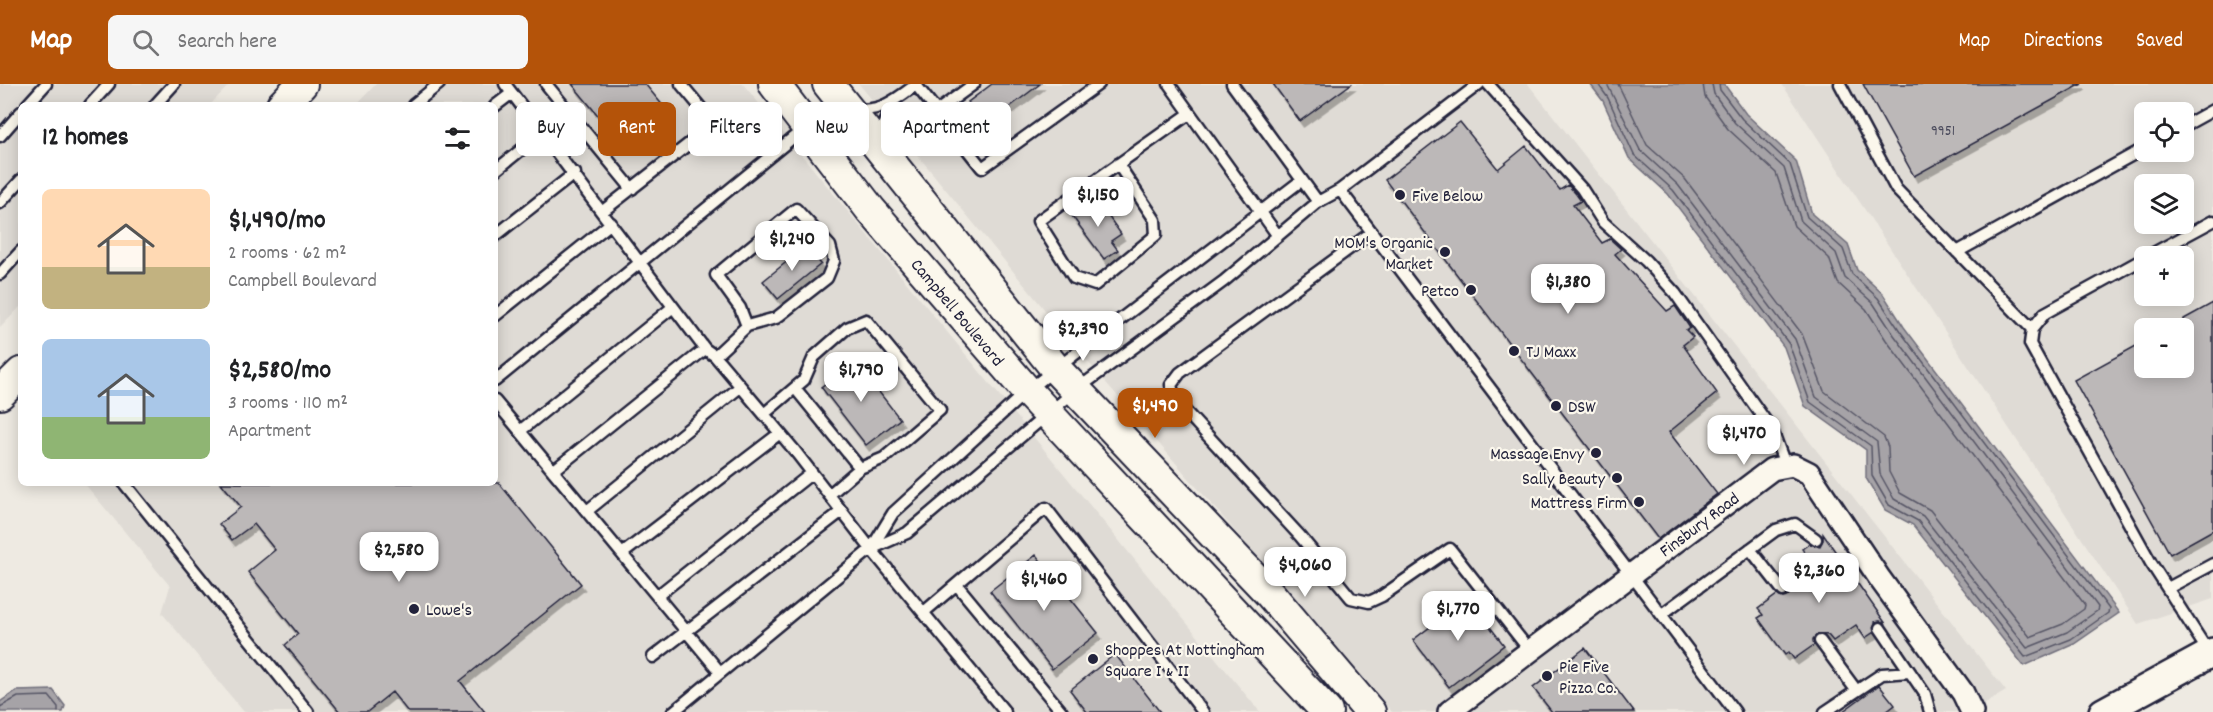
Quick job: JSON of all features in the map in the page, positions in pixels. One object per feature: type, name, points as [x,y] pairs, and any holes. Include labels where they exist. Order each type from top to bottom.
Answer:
[{"type":"main road","points":[[285,102],[302,84]]},
{"type":"main road","name":"Campbell Boulevard","points":[[774,84],[794,111]]},
{"type":"main road","points":[[836,95],[881,151]]},
{"type":"main road","name":"Campbell Boulevard","points":[[829,156],[870,209],[1026,391],[1327,712]]},
{"type":"main road","points":[[885,156],[1054,368],[1270,594],[1370,712]]},
{"type":"main road","points":[[0,394],[18,376]]},
{"type":"street","points":[[1786,467],[1793,465],[1809,473],[1880,579],[1963,693],[1972,712]]},
{"type":"street","name":"Finsbury Road","points":[[1449,712],[1772,469],[1786,467]]},
{"type":"street","points":[[2103,712],[2211,653]]},
{"type":"lane","points":[[30,102],[46,84]]},
{"type":"lane","points":[[93,102],[109,84]]},
{"type":"lane","points":[[158,102],[174,84]]},
{"type":"lane","points":[[417,102],[439,84]]},
{"type":"lane","points":[[546,84],[632,189]]},
{"type":"lane","points":[[603,211],[704,132],[706,114],[681,84]]},
{"type":"lane","points":[[950,102],[975,84]]},
{"type":"lane","points":[[1011,147],[1099,84]]},
{"type":"lane","points":[[1168,84],[1278,236]]},
{"type":"lane","points":[[1232,84],[1318,202]]},
{"type":"lane","points":[[673,712],[871,549],[908,532],[1076,390],[1224,281],[1318,202],[1340,190],[1479,84]]},
{"type":"lane","points":[[1488,84],[1582,189],[1603,222],[1646,261],[1675,293],[1772,430],[1786,467]]},
{"type":"lane","points":[[1840,84],[1896,189],[2032,329]]},
{"type":"lane","points":[[893,102],[917,85],[930,102]]},
{"type":"lane","points":[[498,102],[509,88],[520,102]]},
{"type":"lane","points":[[836,95],[866,111],[881,106]]},
{"type":"lane","points":[[2194,120],[2213,110]]},
{"type":"lane","points":[[1118,164],[1155,220],[1156,235],[1095,285],[1074,278],[1038,221],[1118,164],[1189,114]]},
{"type":"lane","points":[[0,135],[18,115]]},
{"type":"lane","points":[[498,379],[794,137]]},
{"type":"lane","points":[[498,169],[516,154]]},
{"type":"lane","points":[[1957,252],[2134,154]]},
{"type":"lane","points":[[562,156],[705,349],[715,356],[780,433],[871,549],[1005,712]]},
{"type":"lane","points":[[973,156],[982,168],[999,156]]},
{"type":"lane","points":[[498,234],[575,173]]},
{"type":"lane","points":[[871,549],[893,513],[1026,391],[1302,180]]},
{"type":"lane","points":[[0,203],[18,183]]},
{"type":"lane","points":[[1340,190],[1734,712]]},
{"type":"lane","points":[[715,356],[747,326],[776,318],[827,278],[834,261],[830,246],[796,208],[716,275],[740,308],[747,326]]},
{"type":"lane","points":[[2167,246],[2213,221]]},
{"type":"lane","points":[[498,314],[611,223]]},
{"type":"lane","points":[[1372,232],[1180,373],[1171,385],[1175,400],[1300,536],[1351,598],[1368,602],[1382,596],[1450,549],[1530,651]]},
{"type":"lane","points":[[0,274],[18,254]]},
{"type":"lane","points":[[2134,264],[2045,313],[2032,329],[2030,344],[2168,588],[2211,653]]},
{"type":"lane","points":[[520,431],[673,307]]},
{"type":"lane","points":[[764,414],[804,380],[814,357],[847,328],[866,320],[940,410],[884,458],[860,468],[829,495]]},
{"type":"lane","points":[[553,471],[705,349]]},
{"type":"lane","points":[[587,512],[740,387]]},
{"type":"lane","points":[[795,388],[860,468]]},
{"type":"lane","points":[[498,405],[720,672]]},
{"type":"lane","points":[[622,554],[780,433]]},
{"type":"lane","points":[[657,596],[812,473]]},
{"type":"lane","points":[[126,486],[308,712]]},
{"type":"lane","points":[[924,612],[1046,507],[1203,712]]},
{"type":"lane","points":[[653,657],[842,511]]},
{"type":"lane","points":[[1662,614],[1776,530],[1795,524],[1816,539]]},
{"type":"lane","points":[[1750,549],[1783,591]]},
{"type":"lane","points":[[2168,588],[2213,564]]},
{"type":"lane","points":[[957,585],[1062,712]]},
{"type":"lane","points":[[1880,628],[1925,694],[1929,712]]},
{"type":"lane","points":[[1820,641],[1856,690]]},
{"type":"lane","points":[[1825,712],[1882,674],[1910,672]]},
{"type":"shaded area","points":[[0,84],[230,84],[213,102],[18,102],[18,309],[0,328]]},
{"type":"shaded area","points":[[376,84],[743,84],[758,102],[688,102],[688,156],[782,156],[782,131],[794,146],[794,156],[802,156],[1260,712],[244,712],[162,613],[170,586],[87,486],[498,486],[498,102],[359,102]]},
{"type":"shaded area","points":[[859,84],[1528,84],[2006,691],[1970,712],[1392,712],[1082,355],[918,156],[1011,156],[1011,102],[881,102],[881,111]]},
{"type":"shaded area","points":[[1782,84],[2213,84],[2213,599],[2138,624]]},
{"type":"water","points":[[1590,84],[1724,84],[1746,114],[1796,161],[1812,214],[1848,245],[1857,270],[1883,294],[1904,327],[2119,613],[2074,644],[2024,666],[1913,525],[1885,510],[1866,478],[1866,450],[1805,406],[1784,347],[1668,194],[1629,158],[1603,101]]},
{"type":"water","points":[[53,690],[65,706],[63,712],[0,712],[0,702],[16,691]]},
{"type":"building","points":[[572,84],[645,84],[660,102],[598,102],[598,115]]},
{"type":"building","points":[[992,84],[1040,84],[1011,106],[1011,102],[968,102]]},
{"type":"building","points":[[1273,84],[1351,84],[1300,121]]},
{"type":"building","points":[[1863,84],[2082,84],[1914,176]]},
{"type":"building","points":[[1460,122],[1498,169],[1526,146],[1560,190],[1568,185],[1576,194],[1581,201],[1573,205],[1602,243],[1610,239],[1621,249],[1615,254],[1667,311],[1675,306],[1690,328],[1686,330],[1693,337],[1683,345],[1717,393],[1669,432],[1717,494],[1658,539],[1385,180]]},
{"type":"building","points":[[1096,199],[1121,234],[1111,241],[1118,250],[1104,259],[1072,216]]},
{"type":"building","points":[[806,246],[821,264],[778,299],[763,281]]},
{"type":"building","points":[[2213,303],[2213,530],[2170,554],[2074,380],[2134,347],[2134,378],[2194,378],[2194,318],[2186,318]]},
{"type":"building","points":[[855,361],[900,419],[866,445],[821,387]]},
{"type":"building","name":"Lowe's","points":[[499,483],[581,584],[460,681],[485,712],[408,712],[392,692],[367,712],[340,712],[285,645],[298,634],[248,572],[275,550],[254,524],[232,540],[219,524],[241,507],[224,486],[498,486]]},
{"type":"building","points":[[1823,534],[1886,624],[1880,621],[1875,622],[1874,632],[1865,638],[1856,625],[1833,641],[1828,635],[1819,634],[1813,639],[1814,645],[1794,659],[1789,652],[1785,655],[1758,618],[1763,615],[1758,609],[1777,595],[1783,598],[1788,596],[1789,587],[1803,577],[1799,572],[1812,563],[1802,549],[1809,544],[1820,546]]},
{"type":"building","points":[[1036,555],[1098,633],[1052,669],[990,591]]},
{"type":"building","points":[[1468,598],[1504,645],[1449,687],[1413,640]]},
{"type":"building","points":[[1585,648],[1634,712],[1552,712],[1533,688]]},
{"type":"building","points":[[1115,654],[1160,712],[1087,712],[1070,690]]},
{"type":"building","points":[[1879,685],[1895,705],[1886,712],[1842,712]]},
{"type":"place","name":"Five Below","points":[[1400,195]]},
{"type":"place","name":"MOM's Organic Market","points":[[1445,252]]},
{"type":"place","name":"Petco","points":[[1471,290]]},
{"type":"place","name":"TJ Maxx","points":[[1514,351]]},
{"type":"place","name":"DSW","points":[[1556,406]]},
{"type":"place","name":"Massage Envy","points":[[1596,453]]},
{"type":"place","name":"Sally Beauty","points":[[1617,478]]},
{"type":"place","name":"Mattress Firm","points":[[1639,502]]},
{"type":"place","name":"Lowe's","points":[[414,609]]},
{"type":"place","name":"Shoppes At Nottingham Square I & II","points":[[1093,659]]},
{"type":"place","name":"Pie Five Pizza Co.","points":[[1547,676]]}]
